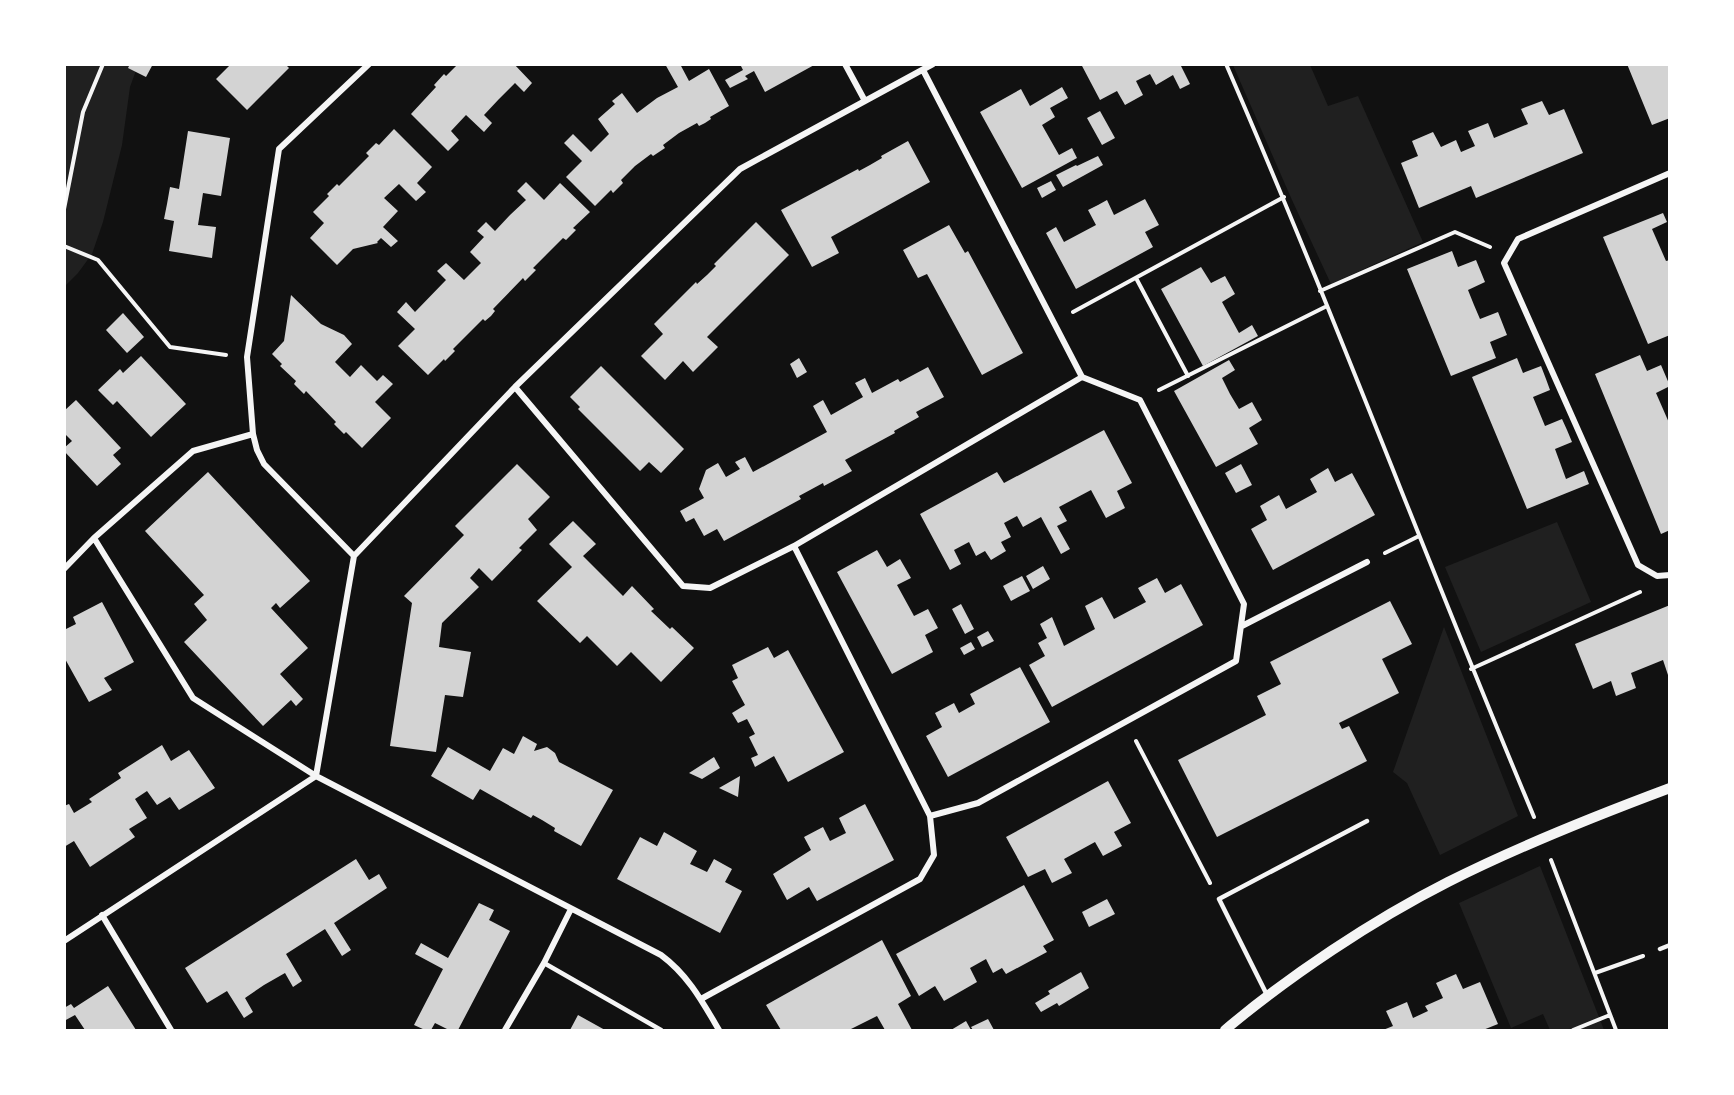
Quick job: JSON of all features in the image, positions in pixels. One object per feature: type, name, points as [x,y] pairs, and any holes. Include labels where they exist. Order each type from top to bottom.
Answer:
[{"type":"street","points":[[354,556],[264,464],[253,434],[247,357],[279,149],[369,64]]},
{"type":"street","points":[[845,64],[865,101]]},
{"type":"street","points":[[64,941],[316,776],[354,556],[515,387],[740,169],[933,64]]},
{"type":"street","points":[[923,70],[1082,377],[1140,400],[1244,604],[1236,661],[978,803],[930,816]]},
{"type":"street","points":[[1670,173],[1518,239],[1504,263],[1638,565],[1657,576],[1670,575]]},
{"type":"street","points":[[515,387],[683,586],[710,588],[794,546],[1082,377]]},
{"type":"street","points":[[64,569],[94,538],[193,451],[253,434]]},
{"type":"street","points":[[94,538],[193,698],[316,776],[661,955],[685,975],[719,1030]]},
{"type":"street","points":[[701,999],[920,879],[934,855],[930,816],[794,546]]},
{"type":"street","points":[[1242,626],[1367,562]]},
{"type":"street","points":[[1225,1030],[1364,930],[1447,882],[1598,815],[1670,788]]},
{"type":"street","points":[[505,1030],[544,963],[571,909]]},
{"type":"street","points":[[102,915],[171,1030]]},
{"type":"lane","points":[[1268,997],[1219,899],[1367,821]]},
{"type":"lane","points":[[1660,949],[1670,945]]},
{"type":"lane","points":[[544,963],[661,1030]]},
{"type":"path","points":[[64,209],[83,112],[103,64]]},
{"type":"path","points":[[1226,64],[1284,197],[1471,669],[1543,839],[1616,1030]]},
{"type":"path","points":[[1053,322],[1284,197]]},
{"type":"path","points":[[1320,291],[1455,232],[1509,255]]},
{"type":"path","points":[[64,246],[98,260],[170,347],[247,357]]},
{"type":"path","points":[[1136,278],[1188,376]]},
{"type":"path","points":[[1140,400],[1327,306]]},
{"type":"path","points":[[1367,562],[1419,536]]},
{"type":"path","points":[[1471,669],[1649,587]]},
{"type":"path","points":[[1125,721],[1219,899]]},
{"type":"path","points":[[1595,973],[1660,949]]},
{"type":"path","points":[[1573,1030],[1610,1015]]},
{"type":"shaded area","points":[[64,65],[138,65],[130,87],[122,145],[103,222],[92,254],[65,286]]},
{"type":"shaded area","points":[[1233,65],[1310,65],[1328,106],[1358,96],[1423,242],[1331,284]]},
{"type":"shaded area","points":[[1557,522],[1591,602],[1481,652],[1445,567]]},
{"type":"shaded area","points":[[1444,627],[1518,816],[1440,855],[1407,783],[1393,772]]},
{"type":"shaded area","points":[[1540,866],[1604,1030],[1550,1030],[1543,1014],[1511,1028],[1459,903]]},
{"type":"building","points":[[130,64],[153,64],[146,77],[128,68]]},
{"type":"building","points":[[231,64],[285,64],[289,68],[247,110],[216,79]]},
{"type":"building","points":[[458,64],[514,64],[532,83],[524,92],[515,83],[499,99],[484,115],[492,123],[484,132],[466,115],[451,131],[459,140],[448,151],[411,114],[436,87],[434,85],[444,74],[446,76]]},
{"type":"building","points":[[665,64],[680,64],[689,81],[709,69],[729,106],[710,117],[711,119],[705,123],[699,126],[697,123],[679,133],[663,145],[665,148],[653,156],[651,154],[635,166],[621,180],[623,183],[613,193],[611,190],[595,206],[566,177],[582,161],[564,143],[573,134],[591,152],[609,134],[598,119],[615,104],[612,101],[622,93],[637,113],[657,98],[678,87]]},
{"type":"building","points":[[740,64],[816,64],[765,92],[754,71],[745,76],[748,79],[730,88],[725,80],[743,70]]},
{"type":"building","points":[[1081,64],[1180,64],[1190,84],[1180,89],[1173,75],[1156,85],[1150,74],[1136,81],[1143,95],[1125,105],[1117,91],[1100,100]]},
{"type":"building","points":[[1627,64],[1670,64],[1670,118],[1652,125]]},
{"type":"building","points":[[1062,87],[1068,98],[1050,108],[1055,117],[1042,125],[1059,155],[1072,148],[1077,158],[1022,188],[980,112],[1021,89],[1030,106]]},
{"type":"building","points":[[1542,101],[1549,115],[1564,109],[1583,153],[1476,198],[1471,186],[1419,208],[1401,163],[1418,156],[1412,141],[1433,132],[1441,147],[1456,140],[1461,152],[1475,146],[1468,131],[1488,123],[1494,138],[1528,124],[1521,109]]},
{"type":"building","points":[[1100,111],[1115,138],[1102,145],[1087,118]]},
{"type":"building","points":[[394,129],[432,167],[417,183],[426,192],[416,201],[399,184],[384,198],[398,211],[383,227],[398,241],[391,247],[381,238],[378,243],[353,249],[337,265],[310,238],[324,223],[313,212],[337,184],[339,186],[369,156],[366,153],[376,143],[379,145]]},
{"type":"building","points":[[188,131],[230,138],[221,196],[203,193],[198,225],[216,227],[212,258],[169,251],[174,221],[164,219],[170,187],[179,189]]},
{"type":"building","points":[[908,141],[930,182],[831,237],[839,253],[812,267],[781,210],[858,169],[859,171]]},
{"type":"building","points":[[1098,156],[1103,165],[1063,187],[1056,175]]},
{"type":"building","points":[[1051,181],[1056,190],[1042,198],[1037,188]]},
{"type":"building","points":[[526,182],[544,200],[560,183],[590,212],[573,228],[576,230],[566,240],[563,238],[533,268],[536,270],[525,281],[523,278],[493,309],[495,311],[491,316],[485,321],[483,319],[453,349],[455,351],[428,375],[398,346],[415,329],[397,312],[406,302],[415,312],[446,280],[437,271],[446,263],[464,280],[481,263],[470,252],[484,237],[477,231],[486,222],[495,231],[526,200],[517,191]]},
{"type":"building","points":[[1145,199],[1159,225],[1145,232],[1153,247],[1076,289],[1046,233],[1056,227],[1064,242],[1096,225],[1088,210],[1107,200],[1114,215]]},
{"type":"building","points":[[1663,213],[1667,222],[1652,229],[1666,261],[1670,260],[1670,335],[1648,344],[1603,237]]},
{"type":"building","points":[[756,222],[789,255],[707,337],[718,347],[693,372],[683,361],[665,380],[641,356],[663,334],[654,324],[696,282],[697,284],[716,266],[714,264]]},
{"type":"building","points":[[949,225],[965,253],[968,251],[1023,353],[982,375],[927,274],[918,278],[903,250]]},
{"type":"building","points":[[1452,251],[1458,267],[1476,260],[1485,282],[1468,290],[1474,305],[1480,319],[1498,312],[1507,335],[1490,342],[1496,358],[1451,376],[1407,269]]},
{"type":"building","points":[[1201,267],[1211,283],[1225,276],[1235,294],[1222,302],[1239,333],[1252,325],[1258,336],[1203,366],[1161,289]]},
{"type":"building","points":[[291,295],[321,324],[344,335],[352,344],[335,362],[350,377],[361,365],[377,381],[383,375],[393,384],[375,402],[391,418],[362,448],[334,424],[336,422],[306,391],[304,394],[294,384],[296,381],[280,366],[282,364],[272,354],[284,341]]},
{"type":"building","points":[[123,313],[144,337],[127,353],[106,330]]},
{"type":"building","points":[[1640,355],[1647,371],[1661,365],[1670,386],[1656,393],[1670,425],[1670,530],[1661,534],[1595,374]]},
{"type":"building","points":[[141,356],[186,404],[151,437],[117,401],[113,405],[98,390],[120,369],[123,373]]},
{"type":"building","points":[[799,358],[807,372],[797,378],[790,364]]},
{"type":"building","points":[[1517,358],[1523,373],[1541,366],[1550,390],[1533,397],[1545,426],[1562,419],[1572,442],[1555,449],[1566,479],[1584,471],[1589,484],[1527,509],[1472,377]]},
{"type":"building","points":[[1229,360],[1235,370],[1222,378],[1230,394],[1239,409],[1252,402],[1262,420],[1249,428],[1258,444],[1216,467],[1174,391]]},
{"type":"building","points":[[601,366],[684,449],[661,473],[649,462],[640,471],[578,409],[580,407],[570,397]]},
{"type":"building","points":[[928,367],[944,397],[916,412],[919,417],[894,431],[895,433],[845,460],[852,471],[799,496],[801,499],[724,541],[717,529],[704,536],[694,518],[686,522],[680,511],[704,498],[699,489],[706,470],[718,463],[726,477],[740,469],[735,462],[745,457],[753,472],[827,432],[813,406],[823,400],[831,415],[863,397],[855,383],[865,378],[872,393],[898,379],[900,382]]},
{"type":"building","points":[[76,400],[121,448],[113,455],[121,464],[97,486],[64,451],[64,448],[72,441],[64,433],[64,411]]},
{"type":"building","points":[[1104,430],[1132,483],[1117,491],[1125,508],[1106,518],[1091,490],[1059,507],[1067,521],[1057,526],[1070,549],[1061,554],[1041,517],[1023,527],[1017,516],[1004,523],[1011,537],[1001,542],[1006,551],[991,560],[985,551],[976,556],[969,542],[954,550],[961,564],[950,570],[920,514],[997,472],[1004,483]]},
{"type":"building","points":[[517,464],[550,497],[528,519],[537,530],[519,548],[522,550],[492,581],[479,568],[470,578],[479,587],[442,623],[439,647],[471,652],[463,697],[445,695],[436,752],[390,746],[412,603],[404,596],[464,535],[455,526]]},
{"type":"building","points":[[1241,464],[1252,485],[1236,493],[1225,473]]},
{"type":"building","points":[[1328,468],[1335,482],[1352,473],[1375,515],[1273,570],[1251,529],[1267,520],[1260,506],[1279,495],[1286,509],[1317,492],[1310,479]]},
{"type":"building","points":[[208,472],[310,581],[280,608],[276,603],[271,608],[308,648],[280,674],[303,699],[296,706],[291,700],[263,726],[184,642],[207,620],[194,604],[204,595],[145,531]]},
{"type":"building","points":[[573,521],[596,544],[583,556],[623,596],[632,586],[654,609],[651,611],[694,648],[661,682],[631,652],[617,666],[587,636],[580,643],[537,601],[572,567],[549,544]]},
{"type":"building","points":[[877,550],[887,567],[900,559],[911,578],[897,585],[914,616],[928,609],[938,628],[925,635],[933,652],[892,674],[837,572]]},
{"type":"building","points":[[1043,566],[1050,579],[1033,589],[1026,576]]},
{"type":"building","points":[[1022,576],[1030,591],[1011,601],[1003,586]]},
{"type":"building","points":[[1157,578],[1165,593],[1181,584],[1203,625],[1052,707],[1029,665],[1045,656],[1038,643],[1047,638],[1040,624],[1052,617],[1064,646],[1095,629],[1085,606],[1102,597],[1114,619],[1146,602],[1138,588]]},
{"type":"building","points":[[1390,601],[1412,644],[1382,659],[1399,693],[1339,723],[1342,729],[1349,726],[1367,761],[1217,837],[1178,760],[1266,715],[1257,696],[1281,684],[1270,662]]},
{"type":"building","points":[[102,602],[134,662],[104,678],[112,690],[89,702],[64,657],[64,630],[76,624],[73,617]]},
{"type":"building","points":[[961,604],[974,629],[965,634],[952,609]]},
{"type":"building","points":[[1670,605],[1670,674],[1668,675],[1663,660],[1631,673],[1636,688],[1616,696],[1611,681],[1593,689],[1575,644]]},
{"type":"building","points":[[988,631],[994,641],[982,647],[977,637]]},
{"type":"building","points":[[971,642],[975,649],[964,655],[960,648]]},
{"type":"building","points":[[768,647],[774,658],[788,650],[844,752],[788,782],[774,756],[755,767],[751,758],[758,755],[749,737],[755,734],[747,719],[738,723],[732,713],[745,705],[732,681],[738,678],[732,665]]},
{"type":"building","points":[[1020,667],[1050,722],[948,777],[926,736],[942,727],[935,713],[954,703],[959,713],[975,704],[970,694]]},
{"type":"building","points":[[523,736],[537,744],[534,751],[547,747],[555,753],[559,762],[613,790],[581,846],[554,831],[555,828],[542,820],[533,815],[531,818],[480,789],[473,800],[431,776],[448,747],[490,771],[503,748],[514,754]]},
{"type":"building","points":[[162,745],[171,761],[189,750],[215,788],[179,810],[170,797],[157,805],[147,791],[135,799],[147,818],[129,829],[135,837],[90,867],[74,841],[64,847],[64,806],[69,804],[74,813],[92,802],[89,799],[121,778],[118,773]]},
{"type":"building","points":[[714,757],[720,768],[702,779],[689,773]]},
{"type":"building","points":[[740,776],[738,797],[719,788]]},
{"type":"building","points":[[1108,781],[1131,823],[1114,832],[1122,846],[1103,856],[1095,842],[1064,859],[1072,873],[1052,883],[1045,869],[1028,877],[1006,837]]},
{"type":"building","points":[[865,804],[894,860],[817,901],[809,887],[787,900],[773,874],[811,850],[804,837],[823,827],[830,841],[846,833],[839,818]]},
{"type":"building","points":[[664,832],[697,851],[690,864],[707,872],[714,859],[732,869],[725,882],[742,891],[720,933],[617,879],[640,837],[657,846]]},
{"type":"building","points":[[356,859],[369,880],[379,874],[387,888],[334,923],[351,950],[342,956],[325,929],[286,954],[302,981],[293,987],[285,973],[264,985],[245,998],[253,1012],[244,1018],[227,991],[207,1003],[185,968]]},
{"type":"building","points":[[1024,885],[1054,940],[1043,946],[1047,952],[1006,974],[1002,968],[993,973],[986,959],[970,968],[977,982],[944,1001],[935,986],[919,996],[896,954]]},
{"type":"building","points":[[1107,899],[1115,914],[1089,927],[1082,912]]},
{"type":"building","points":[[479,903],[494,910],[489,920],[510,931],[458,1030],[449,1030],[435,1023],[431,1030],[414,1025],[443,969],[415,954],[421,943],[448,958]]},
{"type":"building","points":[[882,940],[911,996],[898,1004],[912,1030],[885,1030],[877,1016],[849,1030],[781,1030],[766,1005]]},
{"type":"building","points":[[1081,972],[1089,988],[1059,1006],[1057,1003],[1041,1012],[1035,1003],[1050,994],[1048,991]]},
{"type":"building","points":[[1456,974],[1463,989],[1480,982],[1498,1024],[1483,1030],[1383,1030],[1393,1026],[1386,1011],[1407,1002],[1413,1018],[1428,1011],[1425,1006],[1443,998],[1436,983]]},
{"type":"building","points":[[108,986],[136,1030],[85,1030],[75,1015],[64,1021],[64,1008],[71,1004],[74,1008]]},
{"type":"building","points":[[578,1015],[605,1030],[570,1030]]},
{"type":"building","points":[[988,1019],[994,1030],[973,1030],[971,1027]]},
{"type":"building","points":[[966,1021],[971,1030],[951,1030]]}]
